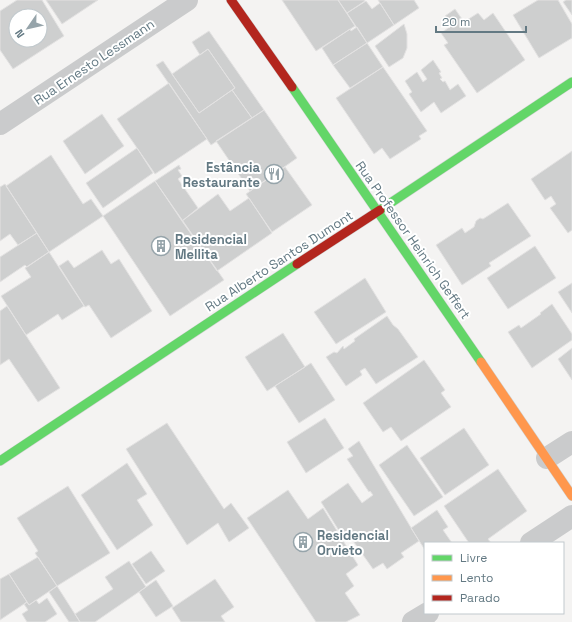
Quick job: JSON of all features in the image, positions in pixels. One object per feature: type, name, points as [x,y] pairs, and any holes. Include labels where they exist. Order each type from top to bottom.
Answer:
[{"type":"street","name":"Rua Ernesto Lessmann","points":[[0,124],[188,0]]},
{"type":"street","name":"Rua Professor Heinrich Geffert","points":[[231,0],[572,496]]},
{"type":"street","name":"Rua Alberto Santos Dumont","points":[[0,461],[378,212],[572,82]]},
{"type":"street","points":[[547,458],[572,442]]},
{"type":"street","points":[[533,542],[572,516]]},
{"type":"street","points":[[413,622],[426,614]]},
{"type":"building","points":[[17,0],[42,0],[47,8],[8,8],[8,48],[45,48],[13,69],[0,50],[0,11]]},
{"type":"building","points":[[46,0],[98,0],[62,24]]},
{"type":"building","points":[[282,0],[338,0],[355,26],[316,51]]},
{"type":"building","points":[[338,0],[364,0],[365,1],[347,13]]},
{"type":"building","points":[[378,0],[414,0],[419,8],[394,25]]},
{"type":"building","points":[[538,0],[558,0],[572,24],[572,38],[539,58],[513,15]]},
{"type":"building","points":[[566,0],[572,0],[572,15],[563,2]]},
{"type":"building","points":[[366,1],[372,9],[380,3],[394,25],[367,43],[347,13]]},
{"type":"building","points":[[455,9],[464,22],[478,13],[484,20],[493,13],[525,60],[477,93],[444,45],[448,43],[441,33],[451,26],[445,16]]},
{"type":"building","points":[[48,10],[64,36],[48,46]]},
{"type":"building","points":[[404,24],[407,34],[407,48],[403,58],[389,67],[375,46]]},
{"type":"building","points":[[357,27],[367,43],[333,65],[322,48],[350,29],[351,31]]},
{"type":"building","points":[[209,31],[264,110],[252,118],[232,90],[235,88],[208,49],[200,55],[192,42]]},
{"type":"building","points":[[367,43],[383,67],[350,88],[333,65]]},
{"type":"building","points":[[208,49],[235,88],[199,113],[172,74]]},
{"type":"building","points":[[433,60],[441,72],[439,73],[442,78],[440,79],[443,82],[445,81],[450,90],[458,84],[466,96],[441,113],[434,102],[421,112],[409,94],[412,92],[405,81],[417,72],[423,82],[427,79],[421,70]]},
{"type":"building","points":[[163,61],[199,113],[232,90],[252,118],[211,145],[156,65]]},
{"type":"building","points":[[383,67],[427,131],[419,136],[421,139],[390,159],[382,148],[374,154],[336,98]]},
{"type":"building","points":[[169,83],[207,139],[155,174],[117,119]]},
{"type":"building","points":[[264,110],[297,158],[250,191],[216,141]]},
{"type":"building","points":[[102,114],[124,146],[85,174],[63,141]]},
{"type":"building","points":[[137,148],[153,173],[103,208],[86,183]]},
{"type":"building","points":[[572,151],[572,230],[568,233],[550,208],[556,204],[551,196],[545,200],[531,179]]},
{"type":"building","points":[[51,155],[83,204],[91,199],[103,216],[49,252],[6,186]]},
{"type":"building","points":[[179,165],[181,169],[178,170],[182,176],[178,179],[198,208],[182,221],[155,181]]},
{"type":"building","points":[[285,167],[312,205],[272,232],[246,194]]},
{"type":"building","name":"Residencial Mellita","points":[[155,181],[224,280],[170,316],[103,216]]},
{"type":"building","points":[[5,184],[37,233],[18,245],[10,234],[0,241],[0,187]]},
{"type":"building","points":[[218,194],[230,211],[249,198],[272,233],[217,271],[182,221]]},
{"type":"building","points":[[508,203],[531,236],[489,263],[491,266],[462,285],[436,245],[462,228],[465,233],[474,227],[476,221],[480,218],[483,219]]},
{"type":"building","points":[[37,233],[49,252],[27,267],[25,265],[0,282],[0,257]]},
{"type":"building","points":[[535,246],[556,278],[508,309],[487,278]]},
{"type":"building","points":[[102,250],[111,264],[119,259],[152,311],[111,338],[89,305],[85,307],[59,266],[68,260],[74,268]]},
{"type":"building","points":[[49,252],[84,306],[62,320],[58,314],[26,335],[1,296],[31,277],[25,268]]},
{"type":"building","points":[[365,278],[386,312],[336,344],[314,312]]},
{"type":"building","points":[[572,283],[572,313],[558,292]]},
{"type":"building","points":[[552,304],[572,334],[572,340],[532,368],[508,332],[519,325],[521,328]]},
{"type":"building","points":[[7,306],[60,388],[38,402],[9,359],[0,365],[0,311]]},
{"type":"building","points":[[387,316],[418,357],[376,384],[365,368],[360,371],[362,375],[346,386],[326,357],[334,352],[337,353],[343,346],[344,349],[355,341],[354,339]]},
{"type":"building","points":[[283,333],[305,367],[267,391],[245,357]]},
{"type":"building","points":[[572,348],[572,380],[558,359]]},
{"type":"building","points":[[424,360],[445,390],[441,393],[451,407],[401,441],[391,427],[383,432],[363,403]]},
{"type":"building","points":[[311,363],[335,400],[299,423],[275,386]]},
{"type":"building","points":[[325,418],[344,448],[306,473],[287,442]]},
{"type":"building","points":[[167,423],[224,509],[231,503],[249,528],[229,542],[218,523],[187,545],[126,449]]},
{"type":"building","points":[[464,428],[489,465],[445,495],[420,458]]},
{"type":"building","points":[[359,441],[419,541],[401,553],[404,557],[387,569],[383,563],[373,569],[351,538],[346,542],[321,502],[348,483],[362,503],[373,495],[370,491],[369,492],[347,459],[353,456],[348,449]]},
{"type":"building","points":[[407,445],[443,497],[414,516],[379,465]]},
{"type":"building","points":[[127,463],[147,494],[137,500],[153,525],[117,550],[81,495]]},
{"type":"building","points":[[498,469],[527,511],[488,539],[490,542],[468,542],[444,506]]},
{"type":"building","points":[[68,486],[110,553],[57,586],[35,553],[38,551],[17,518]]},
{"type":"building","name":"Residencial Orvieto","points":[[288,490],[308,519],[323,508],[358,565],[346,574],[354,586],[345,593],[360,615],[346,622],[316,622],[247,518]]},
{"type":"building","points":[[437,510],[448,527],[443,530],[451,542],[424,542],[424,548],[411,528]]},
{"type":"building","points":[[151,551],[165,571],[146,584],[132,564]]},
{"type":"building","points":[[38,557],[57,586],[29,605],[9,574]]},
{"type":"building","points":[[129,561],[146,587],[95,622],[80,622],[75,614],[113,589],[105,577]]},
{"type":"building","points":[[9,574],[27,602],[0,620],[0,579]]},
{"type":"building","points":[[215,579],[234,607],[221,616],[225,622],[181,622],[172,608]]},
{"type":"building","points":[[156,580],[173,606],[156,617],[139,592]]},
{"type":"building","points":[[57,586],[80,622],[69,622],[49,592]]},
{"type":"building","points":[[47,598],[57,614],[45,622],[27,622],[22,614],[28,610],[24,604],[27,602],[29,605],[36,600],[39,604]]},
{"type":"traffic: fast","points":[[380,210],[572,82]]},
{"type":"traffic: fast","points":[[292,87],[481,362]]},
{"type":"traffic: fast","points":[[0,461],[297,264]]},
{"type":"traffic: slow","points":[[481,362],[572,496]]},
{"type":"traffic: jam","points":[[231,0],[292,87]]},
{"type":"traffic: jam","points":[[297,264],[380,210]]},
{"type":"place","name":"Estância Restaurante","points":[[274,174]]},
{"type":"place","name":"Residencial Mellita","points":[[161,246]]},
{"type":"place","name":"Residencial Orvieto","points":[[303,542]]}]
